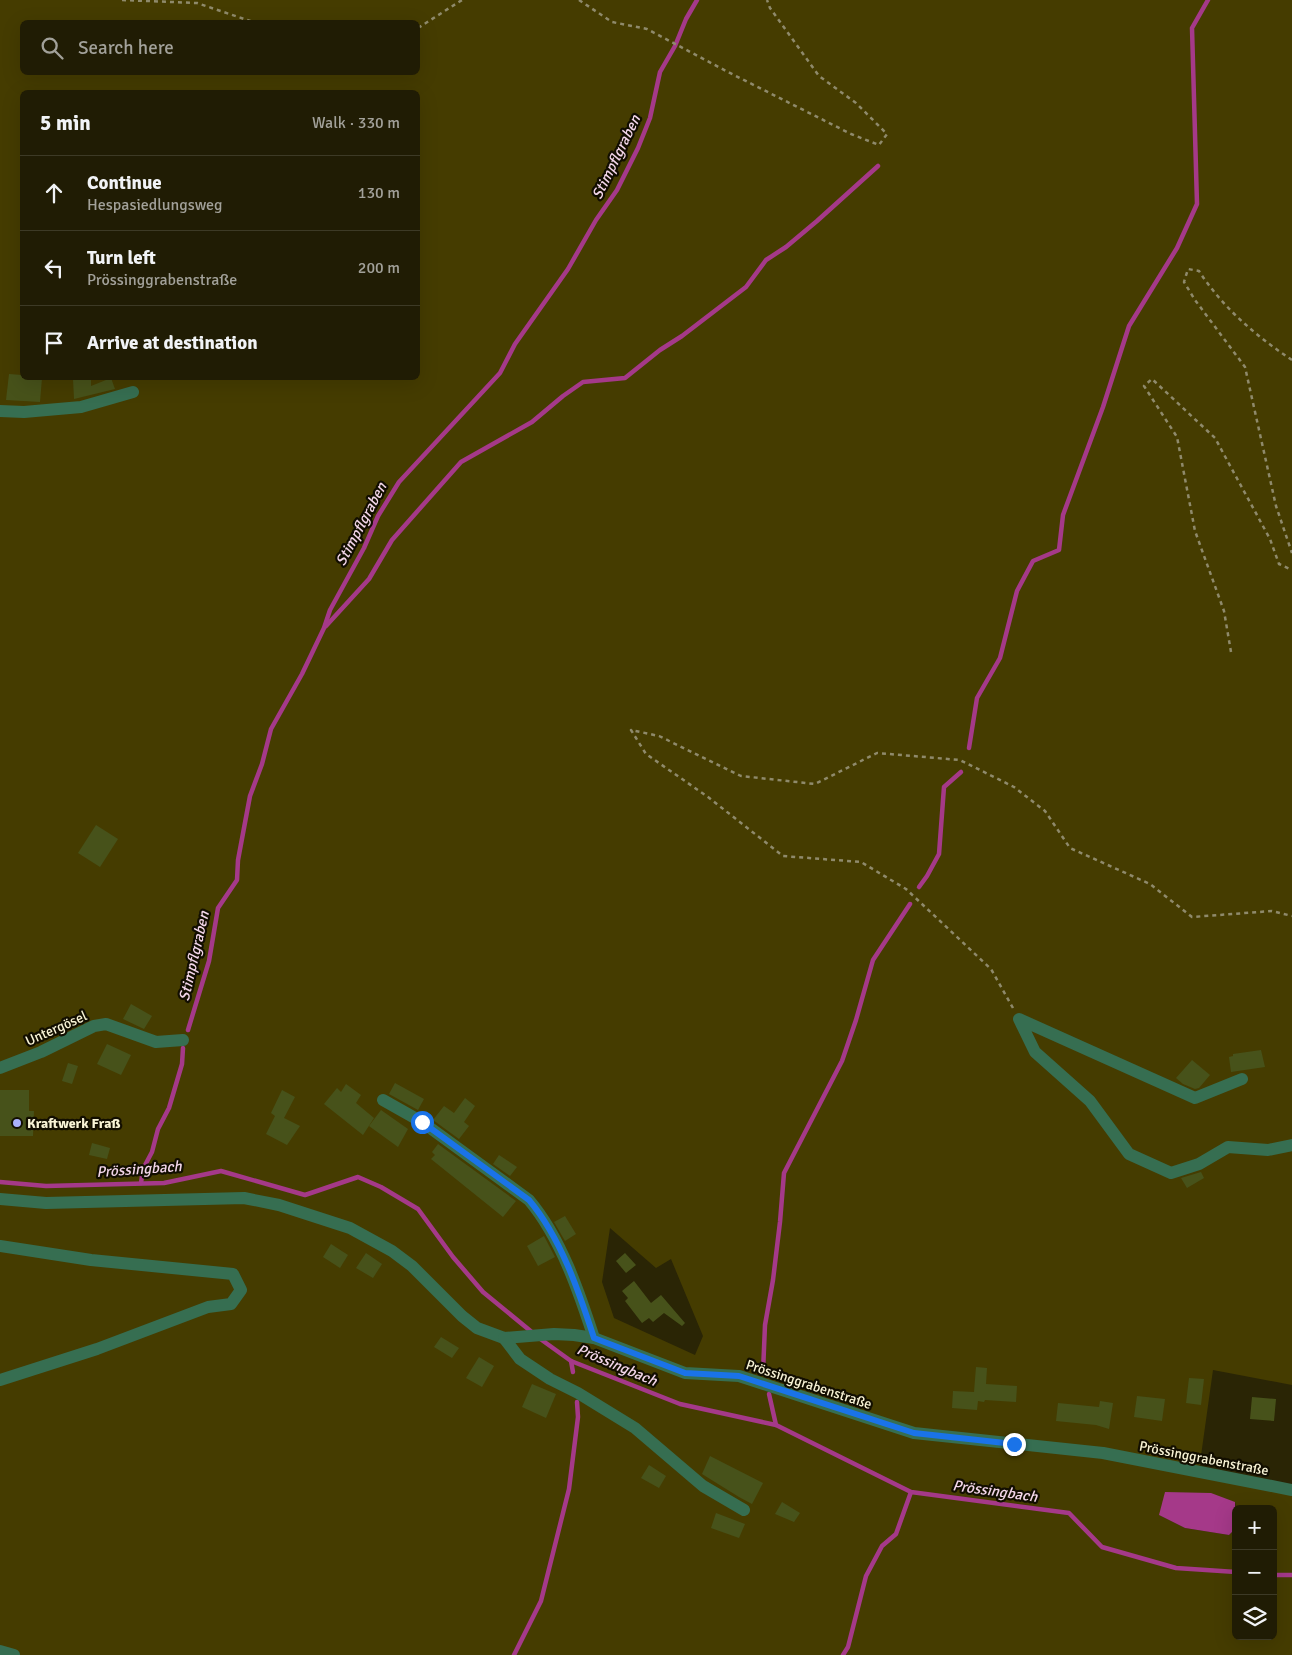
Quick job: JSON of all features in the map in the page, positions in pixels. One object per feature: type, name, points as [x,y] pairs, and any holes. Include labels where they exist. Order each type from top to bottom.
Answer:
[{"type":"street","points":[[0,411],[24,412],[81,407],[133,392]]},
{"type":"street","points":[[1019,1019],[1195,1098],[1242,1079]]},
{"type":"street","points":[[1019,1019],[1035,1052],[1090,1101],[1129,1154],[1171,1172],[1199,1164],[1228,1147],[1268,1150],[1292,1146]]},
{"type":"street","name":"Untergösel","points":[[0,1068],[41,1052],[94,1026],[106,1024],[156,1042],[183,1040]]},
{"type":"street","points":[[383,1100],[422,1122],[529,1200],[540,1212],[575,1279],[594,1338]]},
{"type":"street","name":"Prössinggrabenstraße","points":[[0,1199],[46,1203],[244,1198],[279,1205],[350,1228],[392,1251],[412,1266],[462,1316],[477,1328],[504,1338],[574,1335],[594,1338],[685,1373],[739,1376],[914,1433],[1102,1453],[1292,1490]]},
{"type":"street","points":[[0,1246],[91,1260],[233,1274],[241,1290],[231,1304],[208,1307],[97,1349],[0,1380]]},
{"type":"street","points":[[504,1338],[520,1359],[550,1379],[578,1393],[635,1428],[703,1486],[744,1510]]},
{"type":"street","points":[[0,1651],[14,1655]]},
{"type":"path","points":[[122,0],[197,3],[247,20]]},
{"type":"path","points":[[420,27],[462,0]]},
{"type":"path","points":[[579,0],[612,22],[648,29],[833,125],[879,145],[886,134],[856,103],[819,76],[770,8],[767,0]]},
{"type":"path","points":[[1292,360],[1264,341],[1227,307],[1209,287],[1199,271],[1188,270],[1184,282],[1195,300],[1245,366],[1276,506],[1292,553]]},
{"type":"path","points":[[1231,652],[1224,612],[1195,531],[1177,437],[1144,386],[1152,379],[1215,438],[1270,539],[1279,564],[1292,570]]},
{"type":"path","points":[[1019,1019],[992,969],[906,889],[860,862],[783,856],[708,797],[646,754],[631,730],[660,736],[741,776],[815,784],[877,753],[960,760],[1014,786],[1045,811],[1070,848],[1150,884],[1192,917],[1272,911],[1292,916]]},
{"type":"shaded area","points":[[0,0],[1292,0],[1292,1385],[1213,1370],[1198,1477],[1292,1495],[1292,1655],[0,1655]],"holes":[[[610,1228],[656,1268],[671,1259],[703,1336],[695,1355],[614,1318],[602,1282]]]},
{"type":"shaded area","points":[[1165,1492],[1211,1493],[1235,1502],[1235,1505],[1232,1505],[1232,1532],[1229,1535],[1185,1528],[1159,1515]]},
{"type":"building","points":[[9,374],[20,375],[20,380],[42,380],[40,402],[6,400]]},
{"type":"building","points":[[73,380],[91,380],[91,386],[106,380],[112,380],[115,389],[74,399]]},
{"type":"building","points":[[96,825],[118,839],[100,867],[78,853]]},
{"type":"building","points":[[131,1004],[152,1016],[144,1029],[123,1019]]},
{"type":"building","points":[[107,1044],[131,1055],[121,1075],[97,1064]]},
{"type":"building","points":[[1261,1050],[1265,1067],[1231,1072],[1229,1057],[1233,1056],[1233,1054]]},
{"type":"building","points":[[1192,1060],[1210,1075],[1199,1088],[1195,1089],[1183,1084],[1176,1078]]},
{"type":"building","points":[[68,1063],[78,1066],[72,1084],[62,1081]]},
{"type":"building","points":[[395,1083],[424,1099],[418,1110],[389,1094]]},
{"type":"building","points":[[346,1084],[361,1095],[356,1103],[374,1118],[363,1135],[324,1104],[337,1088],[341,1092]]},
{"type":"building","name":"Kraftwerk Fraß","points":[[0,1090],[29,1090],[29,1111],[34,1111],[33,1136],[0,1136]]},
{"type":"building","points":[[282,1090],[295,1097],[284,1118],[300,1126],[287,1145],[266,1134],[275,1116],[271,1113]]},
{"type":"building","points":[[465,1098],[475,1106],[464,1122],[469,1126],[459,1139],[433,1120],[444,1106],[454,1113]]},
{"type":"building","points":[[381,1110],[408,1129],[398,1147],[369,1126]]},
{"type":"building","points":[[92,1143],[110,1148],[107,1159],[89,1155]]},
{"type":"building","points":[[438,1144],[516,1201],[503,1217],[431,1159],[435,1155],[432,1152]]},
{"type":"building","points":[[499,1155],[517,1167],[510,1176],[493,1164]]},
{"type":"building","points":[[1201,1172],[1204,1178],[1187,1188],[1181,1178]]},
{"type":"building","points":[[565,1216],[576,1234],[565,1241],[554,1222]]},
{"type":"building","points":[[544,1236],[555,1257],[538,1266],[527,1246]]},
{"type":"building","points":[[331,1244],[348,1255],[340,1268],[323,1257]]},
{"type":"building","points":[[366,1253],[382,1264],[373,1278],[356,1268]]},
{"type":"building","points":[[625,1253],[636,1265],[626,1273],[616,1261]]},
{"type":"building","points":[[634,1281],[651,1303],[661,1295],[685,1323],[682,1326],[664,1313],[653,1322],[649,1318],[642,1323],[625,1301],[628,1298],[622,1291]]},
{"type":"building","points":[[441,1337],[459,1348],[452,1358],[434,1347]]},
{"type":"building","points":[[479,1357],[494,1366],[482,1387],[466,1378]]},
{"type":"building","points":[[976,1367],[987,1368],[986,1384],[1017,1386],[1016,1402],[985,1400],[984,1402],[978,1401],[977,1410],[952,1408],[953,1391],[974,1392]]},
{"type":"building","points":[[1189,1378],[1204,1379],[1201,1405],[1186,1403]]},
{"type":"building","points":[[532,1384],[556,1394],[546,1418],[522,1407]]},
{"type":"building","points":[[1137,1396],[1165,1399],[1162,1421],[1134,1417]]},
{"type":"building","points":[[1252,1397],[1276,1399],[1274,1421],[1250,1419]]},
{"type":"building","points":[[1100,1401],[1113,1403],[1109,1429],[1096,1425],[1056,1421],[1058,1403],[1099,1407]]},
{"type":"building","points":[[710,1456],[763,1483],[752,1504],[702,1474]]},
{"type":"building","points":[[649,1465],[666,1476],[659,1488],[641,1478]]},
{"type":"building","points":[[782,1502],[800,1513],[794,1522],[775,1514]]},
{"type":"building","points":[[716,1513],[745,1524],[739,1538],[711,1528]]},
{"type":"waterway","name":"Stimpflgraben","points":[[188,1030],[209,961],[218,908],[237,880],[238,860],[250,796],[262,764],[271,729],[302,674],[324,628],[330,610],[364,548],[378,516],[399,482],[500,373],[515,344],[568,269],[596,220],[617,190],[638,148],[650,118],[660,72],[697,0]]},
{"type":"waterway","points":[[969,748],[977,698],[1000,658],[1017,591],[1033,561],[1059,550],[1063,515],[1103,407],[1129,326],[1177,248],[1197,204],[1192,28],[1208,0]]},
{"type":"waterway","points":[[326,626],[369,579],[392,540],[461,462],[532,422],[583,382],[625,378],[746,287],[766,260],[786,247],[817,221],[878,166]]},
{"type":"waterway","points":[[919,887],[939,854],[944,787],[961,772]]},
{"type":"waterway","points":[[763,1372],[765,1325],[773,1280],[784,1173],[842,1061],[873,960],[910,904]]},
{"type":"waterway","name":"Stimpflgraben","points":[[141,1183],[143,1169],[152,1152],[158,1129],[169,1108],[182,1064],[183,1048]]},
{"type":"waterway","name":"Prössingbach","points":[[0,1182],[46,1186],[164,1183],[221,1171],[305,1195],[358,1177],[381,1187],[418,1209],[453,1257],[483,1292],[533,1333]]},
{"type":"waterway","name":"Prössingbach","points":[[539,1338],[571,1361],[680,1404],[776,1425],[911,1492],[1069,1513],[1102,1547],[1176,1568],[1232,1572]]},
{"type":"waterway","points":[[571,1361],[573,1372]]},
{"type":"waterway","points":[[769,1394],[776,1425]]},
{"type":"waterway","points":[[514,1655],[541,1601],[569,1489],[578,1417],[577,1402]]},
{"type":"waterway","points":[[843,1655],[848,1647],[866,1576],[882,1546],[896,1534],[911,1492]]},
{"type":"waterway","name":"Prössingbach","points":[[1277,1575],[1292,1575]]},
{"type":"place","name":"Kraftwerk Fraß","points":[[17,1123]]},
{"type":"route","points":[[422,1122],[529,1200],[540,1212],[575,1279],[594,1338],[685,1373],[739,1376],[914,1433],[1014,1444]]}]
